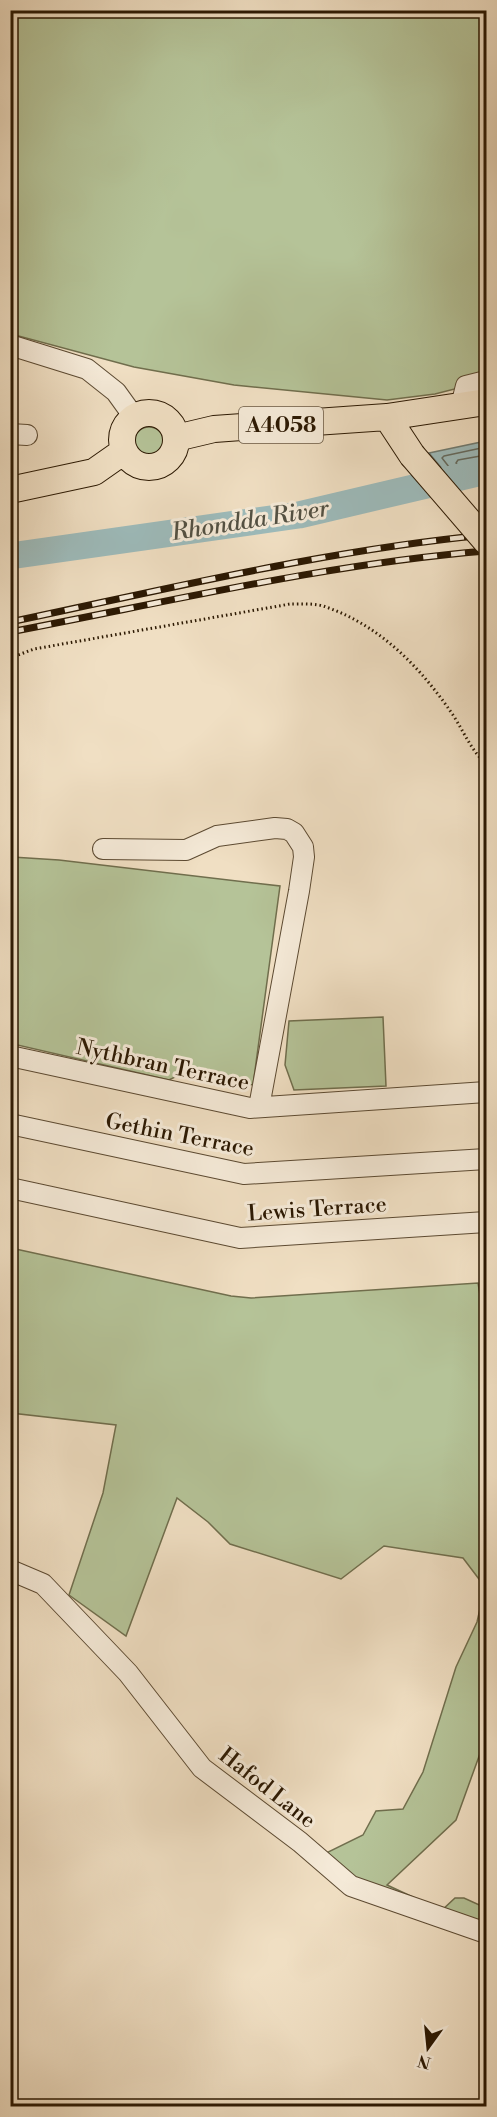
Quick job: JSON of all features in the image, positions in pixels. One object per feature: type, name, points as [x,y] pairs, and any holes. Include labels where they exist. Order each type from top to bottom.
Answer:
[{"type":"main road","name":"A4058","points":[[176,438],[214,429],[387,417],[486,402]]},
{"type":"main road","points":[[143,414],[159,414],[173,427],[176,438],[175,448],[162,464],[152,467],[143,466],[134,462],[124,451],[123,432],[134,417],[143,414]]},
{"type":"main road","points":[[387,417],[412,455],[486,541]]},
{"type":"main road","points":[[10,490],[94,472],[124,451]]},
{"type":"street","points":[[10,345],[87,369],[116,392],[134,417]]},
{"type":"street","points":[[461,406],[466,386],[486,381]]},
{"type":"street","points":[[103,849],[186,850],[217,836],[275,828],[287,829],[299,840],[303,847],[304,857],[300,891],[259,1107]]},
{"type":"street","name":"Nythbran Terrace","points":[[10,1056],[250,1108],[486,1092]]},
{"type":"street","name":"Gethin Terrace","points":[[10,1124],[244,1174],[486,1159]]},
{"type":"street","name":"Lewis Terrace","points":[[10,1188],[240,1238],[486,1222]]},
{"type":"street","name":"Hafod Lane","points":[[10,1570],[43,1584],[128,1673],[202,1768],[300,1842],[351,1886],[486,1933]]},
{"type":"path","points":[[10,658],[34,650],[290,604],[324,606],[363,624],[396,647],[422,673],[454,716],[476,754],[486,764]]},
{"type":"green space","points":[[10,11],[486,11],[486,381],[435,394],[387,400],[234,385],[134,367],[11,334]]},
{"type":"green space","points":[[149,427],[160,431],[164,442],[160,453],[149,457],[138,453],[134,442],[138,431]]},
{"type":"green space","points":[[12,857],[59,860],[280,886],[253,1085],[183,1073],[169,1080],[13,1044],[13,1010],[11,1009],[13,990]]},
{"type":"green space","points":[[383,1017],[386,1086],[294,1090],[285,1065],[289,1021]]},
{"type":"green space","points":[[11,1248],[231,1296],[251,1298],[478,1283],[481,1301],[486,1301],[486,1737],[456,1820],[387,1885],[415,1898],[371,1889],[322,1855],[363,1835],[376,1811],[403,1809],[423,1772],[456,1667],[477,1622],[485,1587],[463,1558],[384,1546],[341,1579],[230,1544],[208,1522],[177,1498],[126,1636],[69,1595],[103,1493],[116,1425],[11,1413]]},
{"type":"green space","points":[[455,1898],[464,1898],[486,1908],[486,1929],[440,1912]]},
{"type":"water","points":[[486,441],[486,482],[458,488],[429,453]]},
{"type":"waterway","name":"Rhondda River","points":[[10,556],[299,515],[486,471]]},
{"type":"railway","points":[[10,622],[307,560],[486,535]]},
{"type":"railway","points":[[10,632],[307,574],[486,551]]}]
